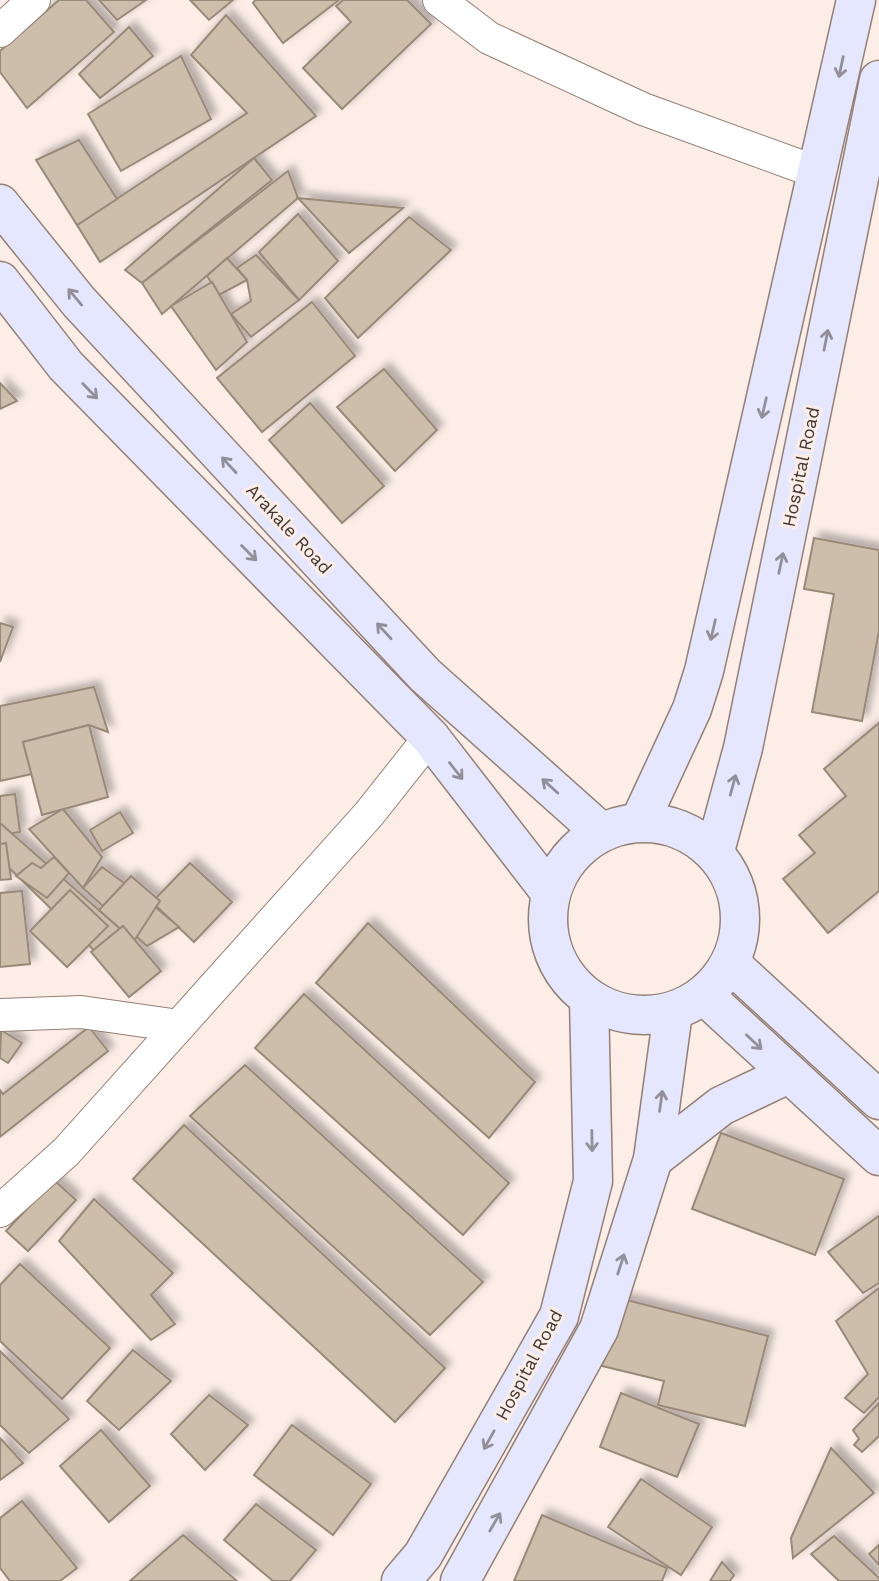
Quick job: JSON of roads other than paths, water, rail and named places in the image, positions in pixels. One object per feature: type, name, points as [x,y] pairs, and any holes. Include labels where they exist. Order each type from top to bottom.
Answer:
[{"type":"main road","points":[[640,821],[692,709],[704,671],[819,173],[856,0]]},
{"type":"main road","name":"Hospital Road","points":[[715,851],[743,748],[879,80]]},
{"type":"main road","name":"Arakale Road","points":[[0,204],[79,302],[425,675],[601,831]]},
{"type":"main road","points":[[0,281],[66,366],[430,737],[550,892]]},
{"type":"main road","points":[[460,1581],[600,1329],[653,1159],[689,1004],[731,964],[742,926],[736,885],[715,851],[681,828],[640,821],[601,831],[569,856],[550,892],[547,933],[561,971],[589,999],[627,1014],[689,1004],[788,1074],[879,1156]]},
{"type":"main road","points":[[731,964],[879,1100]]},
{"type":"main road","name":"Hospital Road","points":[[401,1581],[423,1555],[559,1316],[593,1181],[589,999]]},
{"type":"main road","points":[[653,1159],[721,1106],[788,1074]]},
{"type":"street","points":[[0,31],[34,0]]},
{"type":"street","points":[[439,0],[489,38],[631,103],[819,173]]},
{"type":"street","points":[[0,1211],[66,1152],[360,824],[430,737]]},
{"type":"street","points":[[0,1015],[81,1012],[179,1026]]}]
